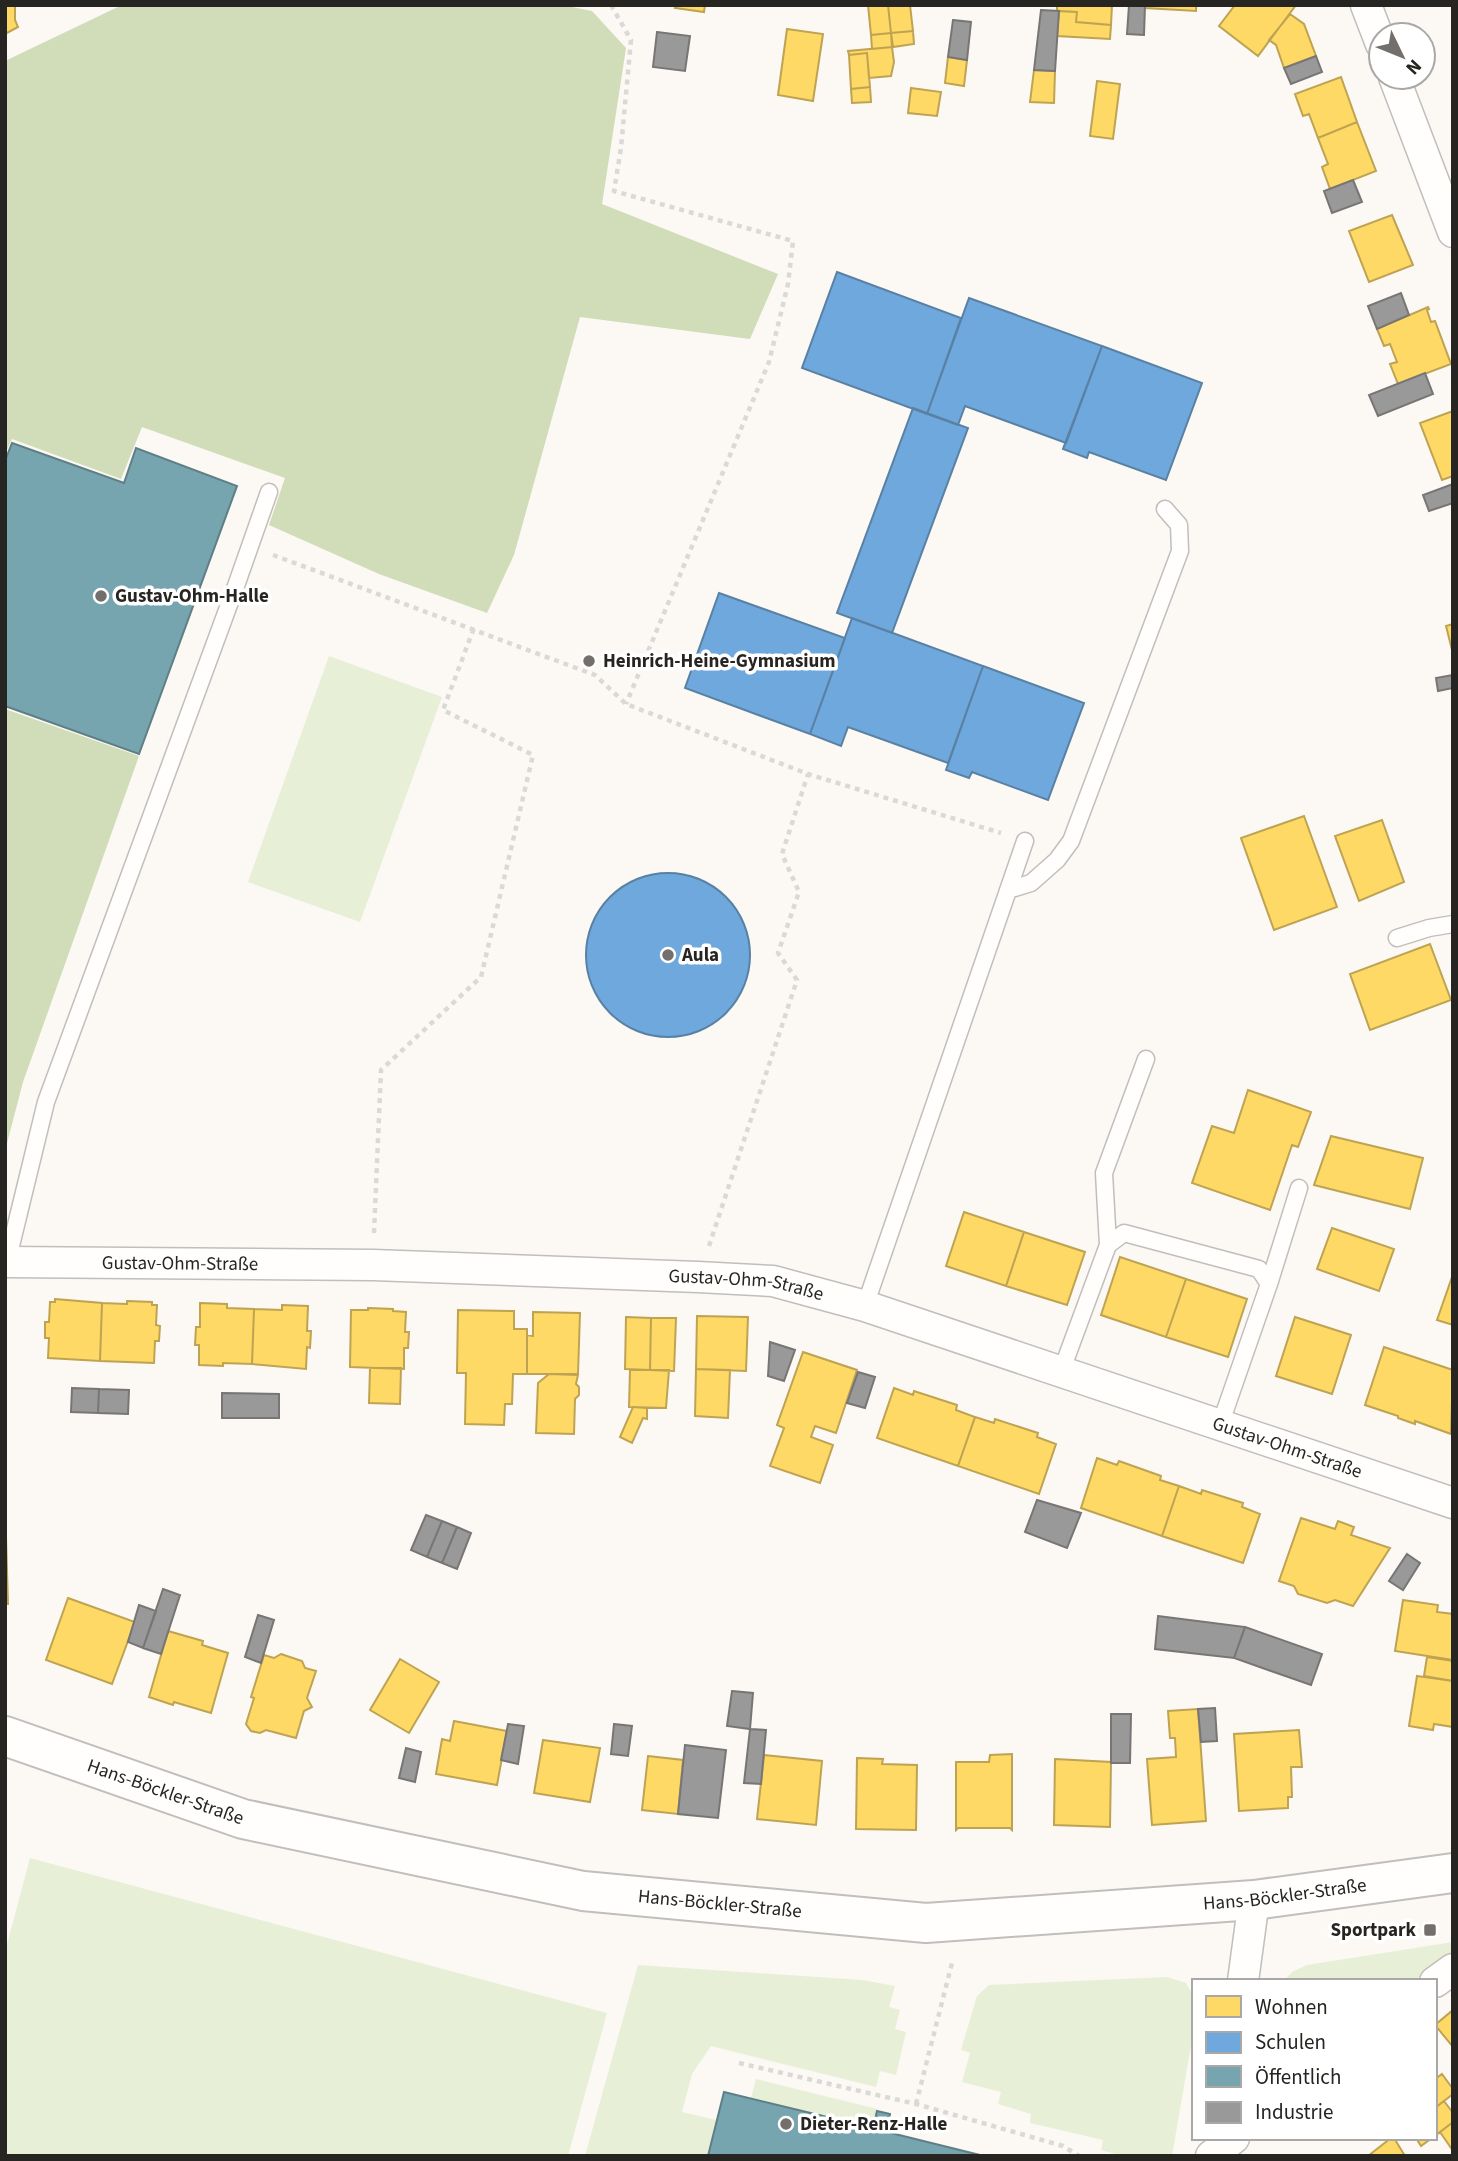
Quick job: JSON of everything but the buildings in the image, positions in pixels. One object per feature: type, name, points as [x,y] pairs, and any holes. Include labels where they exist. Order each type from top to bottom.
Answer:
[{"type":"main road","name":"Hans-Böckler-Straße","points":[[5,1736],[243,1819],[583,1891],[926,1923],[1254,1900],[1453,1873]]},
{"type":"street","points":[[1399,91],[1453,232]]},
{"type":"street","name":"Gustav-Ohm-Straße","points":[[6,1262],[373,1265],[773,1281],[865,1306],[1453,1503]]},
{"type":"street","points":[[1243,1979],[1254,1900]]},
{"type":"street","points":[[1437,1981],[1453,1969]]},
{"type":"street","points":[[1210,2156],[1231,2140]]},
{"type":"lane","points":[[6,1262],[46,1102],[269,492]]},
{"type":"lane","points":[[1008,890],[1031,883],[1057,860],[1071,841],[1180,551],[1179,525],[1165,509]]},
{"type":"lane","points":[[865,1306],[1025,841]]},
{"type":"lane","points":[[1397,938],[1453,924]]},
{"type":"lane","points":[[1060,1372],[1108,1245],[1104,1173],[1146,1059]]},
{"type":"lane","points":[[1220,1425],[1269,1284],[1298,1188]]},
{"type":"lane","points":[[1108,1245],[1124,1233],[1259,1269],[1269,1284]]},
{"type":"path","points":[[611,5],[631,40],[620,159],[614,191],[793,241],[788,284],[769,362],[626,704]]},
{"type":"path","points":[[250,546],[595,675],[626,704],[808,774],[1025,841]]},
{"type":"path","points":[[373,1265],[381,1070],[481,977],[533,755],[443,710],[474,628]]},
{"type":"path","points":[[698,1277],[797,979],[778,953],[799,892],[782,854],[808,774]]},
{"type":"path","points":[[916,2104],[943,1994]]},
{"type":"path","points":[[739,2063],[916,2104],[1063,2146],[1079,2156]]},
{"type":"green space","points":[[122,5],[562,5],[592,11],[626,48],[602,204],[778,274],[750,339],[580,317],[514,555],[487,613],[379,574],[269,525],[285,478],[142,427],[121,479],[12,439],[5,454],[5,61]]},
{"type":"green space","points":[[329,656],[442,697],[360,922],[248,882]]},
{"type":"green space","points":[[5,709],[139,756],[23,1082],[5,1151]]},
{"type":"green space","points":[[30,1858],[607,2013],[568,2156],[5,2156],[5,1952]]},
{"type":"green space","points":[[1453,1942],[1453,1955],[1422,1979],[1286,1979],[1292,1972],[1307,1965]]},
{"type":"green space","points":[[638,1965],[862,1980],[895,1986],[889,2007],[900,2010],[895,2029],[906,2032],[896,2075],[880,2071],[876,2087],[711,2046],[692,2074],[682,2112],[716,2120],[708,2156],[585,2156]]},
{"type":"green space","points":[[1167,1977],[1186,1983],[1192,1994],[1192,2040],[1172,2156],[1123,2156],[1101,2150],[1103,2140],[1030,2123],[1031,2114],[998,2104],[1001,2092],[962,2082],[970,2053],[961,2050],[977,1996],[989,1985]]},
{"type":"green space","points":[[756,2079],[877,2109],[873,2128],[751,2098]]},
{"type":"place","name":"Gustav-Ohm-Halle","points":[[101,596]]},
{"type":"place","name":"Heinrich-Heine-Gymnasium","points":[[589,661]]},
{"type":"place","name":"Aula","points":[[668,955]]},
{"type":"place","name":"Sportpark","points":[[1430,1930]]},
{"type":"place","name":"Dieter-Renz-Halle","points":[[786,2124]]}]
